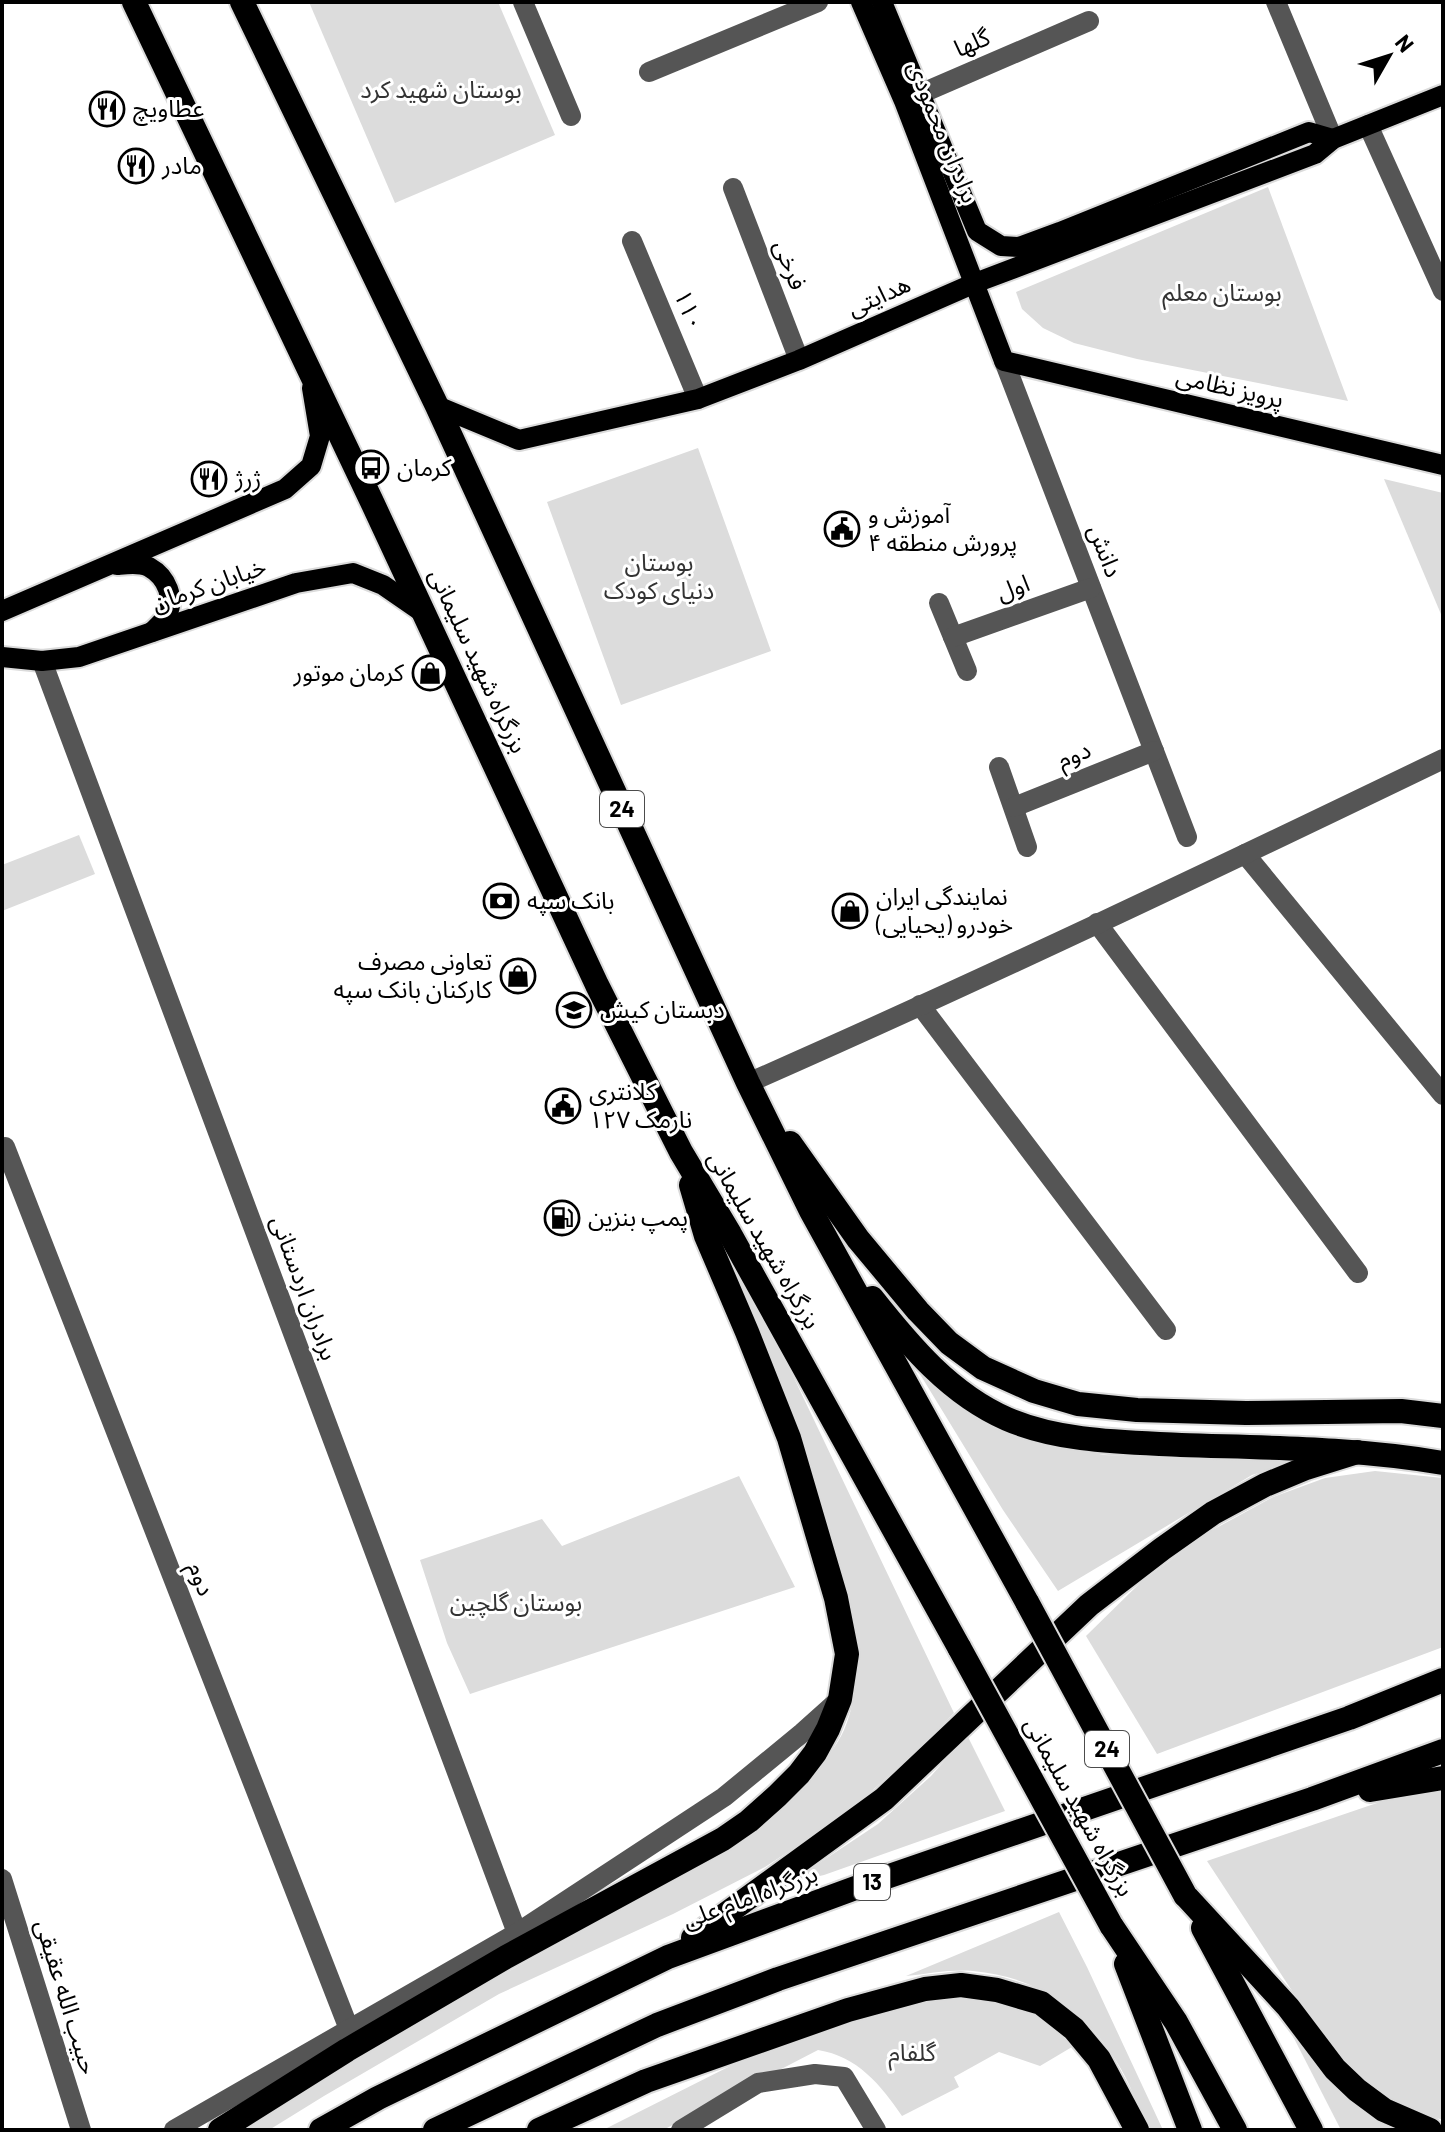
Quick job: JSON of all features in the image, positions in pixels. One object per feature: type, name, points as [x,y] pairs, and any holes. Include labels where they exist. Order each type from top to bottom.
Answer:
[{"type":"highway","name":"بزرگراه شهید سلیمانی","points":[[134,2],[425,614],[597,985],[681,1152],[730,1234],[1111,1925],[1176,2022],[1235,2130]]},
{"type":"highway","name":"24","points":[[242,2],[437,406],[748,1083],[811,1211],[1028,1604],[1311,2130]]},
{"type":"highway","points":[[748,1083],[858,1239],[928,1322],[949,1343],[983,1368],[1034,1391],[1078,1404],[1137,1410],[1246,1413],[1401,1411],[1443,1416]]},
{"type":"highway","points":[[220,2130],[347,2050],[506,1957],[723,1839],[749,1821],[799,1774],[828,1729],[840,1699],[847,1654],[836,1598],[789,1438],[706,1236],[681,1152]]},
{"type":"highway","points":[[811,1211],[871,1298],[907,1343],[966,1395],[1005,1419],[1039,1431],[1103,1440],[1357,1452],[1443,1463]]},
{"type":"highway","points":[[668,1957],[884,1799],[1089,1605],[1162,1549],[1213,1513],[1265,1485],[1357,1452]]},
{"type":"highway","name":"بزرگراه امام علی","points":[[321,2130],[378,2098],[668,1957],[869,1883],[1349,1718],[1443,1680]]},
{"type":"highway","points":[[435,2130],[657,2025],[778,1979],[1312,1799],[1443,1751]]},
{"type":"highway","points":[[1312,1799],[1443,1778]]},
{"type":"highway","points":[[1185,1895],[1288,2007],[1335,2069],[1384,2110],[1430,2130]]},
{"type":"highway","points":[[1111,1925],[1188,2128]]},
{"type":"highway","points":[[539,2130],[646,2081],[848,2010],[925,1989],[961,1985],[997,1990],[1041,2003],[1074,2029],[1099,2059],[1137,2130]]},
{"type":"main road","name":"برادران محمودی","points":[[861,2],[904,101],[975,283]]},
{"type":"main road","name":"هدایتی","points":[[882,2],[977,231],[1001,246],[1019,247],[1047,237],[1309,132],[1333,139]]},
{"type":"main road","name":"هدایتی","points":[[437,406],[519,440],[698,399],[799,360],[975,283],[1315,154],[1333,139],[1443,95]]},
{"type":"main road","name":"دانش","points":[[975,283],[1004,361]]},
{"type":"main road","name":"پرویز نظامی","points":[[1004,361],[1443,465]]},
{"type":"main road","points":[[2,611],[285,489],[311,466],[320,436],[310,372]]},
{"type":"main road","points":[[109,565],[148,566],[165,580],[171,601],[165,618],[152,632]]},
{"type":"main road","name":"خیابان کرمان","points":[[2,657],[42,661],[79,657],[296,583],[353,573],[383,585],[425,614]]},
{"type":"street","points":[[523,2],[571,116]]},
{"type":"street","points":[[649,72],[818,2]]},
{"type":"street","points":[[1276,2],[1333,139]]},
{"type":"street","name":"گلها","points":[[920,94],[1089,21]]},
{"type":"street","points":[[1368,125],[1443,291]]},
{"type":"street","name":"فرخی","points":[[733,188],[799,360]]},
{"type":"street","name":"۱۱۰","points":[[632,241],[698,399]]},
{"type":"street","name":"دانش","points":[[1004,361],[1187,837]]},
{"type":"street","name":"اول","points":[[953,637],[1091,588]]},
{"type":"street","points":[[939,603],[967,671]]},
{"type":"street","name":"برادران اردستانی","points":[[42,661],[517,1933]]},
{"type":"street","name":"دوم","points":[[1014,807],[1154,751]]},
{"type":"street","points":[[748,1083],[1097,923],[1443,759]]},
{"type":"street","points":[[999,767],[1027,847]]},
{"type":"street","points":[[1245,854],[1443,1095]]},
{"type":"street","points":[[1097,923],[1358,1273]]},
{"type":"street","points":[[920,1005],[1166,1330]]},
{"type":"street","name":"دوم","points":[[5,1147],[349,2029]]},
{"type":"street","points":[[174,2130],[517,1933],[724,1797],[840,1699]]},
{"type":"street","name":"حبیب الله عقیقی","points":[[2,1879],[81,2130]]},
{"type":"street","points":[[681,2130],[758,2083],[815,2074],[844,2077],[876,2130]]},
{"type":"green space","name":"بوستان شهید کرد","points":[[309,2],[498,2],[555,135],[395,203]]},
{"type":"green space","name":"بوستان معلم","points":[[1268,187],[1348,401],[1137,359],[1074,343],[1043,328],[1022,309],[1016,292]]},
{"type":"green space","name":"بوستان دنیای کودک","points":[[698,448],[771,651],[621,705],[547,502]]},
{"type":"green space","points":[[1384,479],[1443,493],[1443,619]]},
{"type":"green space","points":[[79,835],[95,874],[2,911],[2,865]]},
{"type":"green space","points":[[714,1230],[793,1376],[954,1713],[866,1796],[765,1867],[673,1914],[499,1994],[269,2130],[239,2130],[406,2028],[713,1859],[742,1840],[794,1796],[829,1755],[844,1730],[853,1702],[857,1670],[851,1617],[842,1584]]},
{"type":"green space","points":[[915,1366],[986,1424],[1017,1436],[1104,1455],[1301,1460],[1252,1475],[1058,1591],[1003,1510]]},
{"type":"green space","points":[[1375,1471],[1443,1478],[1443,1647],[1157,1754],[1086,1636],[1141,1582],[1207,1533],[1273,1497],[1325,1478]]},
{"type":"green space","name":"بوستان گلچین","points":[[739,1476],[795,1587],[470,1694],[447,1643],[420,1560],[542,1519],[562,1546]]},
{"type":"green space","points":[[967,1735],[1005,1811],[824,1875],[789,1883],[878,1824],[931,1776]]},
{"type":"green space","points":[[1443,1786],[1443,2120],[1394,2104],[1357,2076],[1315,2026],[1207,1861],[1415,1790]]},
{"type":"green space","points":[[1059,1912],[1163,2130],[1149,2130],[1125,2076],[1108,2049],[1093,2030],[1059,2001],[1019,1981],[973,1971],[906,1976]]},
{"type":"green space","name":"گلفام","points":[[977,1995],[1027,2009],[1077,2044],[1040,2066],[999,2052],[954,2077],[959,2087],[902,2116],[886,2093],[856,2065],[845,2058],[818,2050],[663,2130],[603,2130],[756,2053],[941,1998]]},
{"type":"green space","points":[[1280,2011],[1403,2130],[1341,2130]]},
{"type":"place","name":"عطاویچ","points":[[107,109]]},
{"type":"place","name":"مادر","points":[[136,166]]},
{"type":"place","name":"کرمان","points":[[371,468]]},
{"type":"place","name":"ژرژ","points":[[209,479]]},
{"type":"place","name":"آموزش و پرورش منطقه ۴","points":[[842,529]]},
{"type":"place","name":"کرمان موتور","points":[[430,673]]},
{"type":"place","name":"بانک سپه","points":[[501,901]]},
{"type":"place","name":"نمایندگی ایران خودرو (یحیایی)","points":[[850,911]]},
{"type":"place","name":"تعاونی مصرف کارکنان بانک سپه","points":[[518,976]]},
{"type":"place","name":"دبستان کیش","points":[[574,1010]]},
{"type":"place","name":"کلانتری ۱۲۷ نارمک","points":[[563,1106]]},
{"type":"place","name":"پمپ بنزین","points":[[562,1218]]}]
